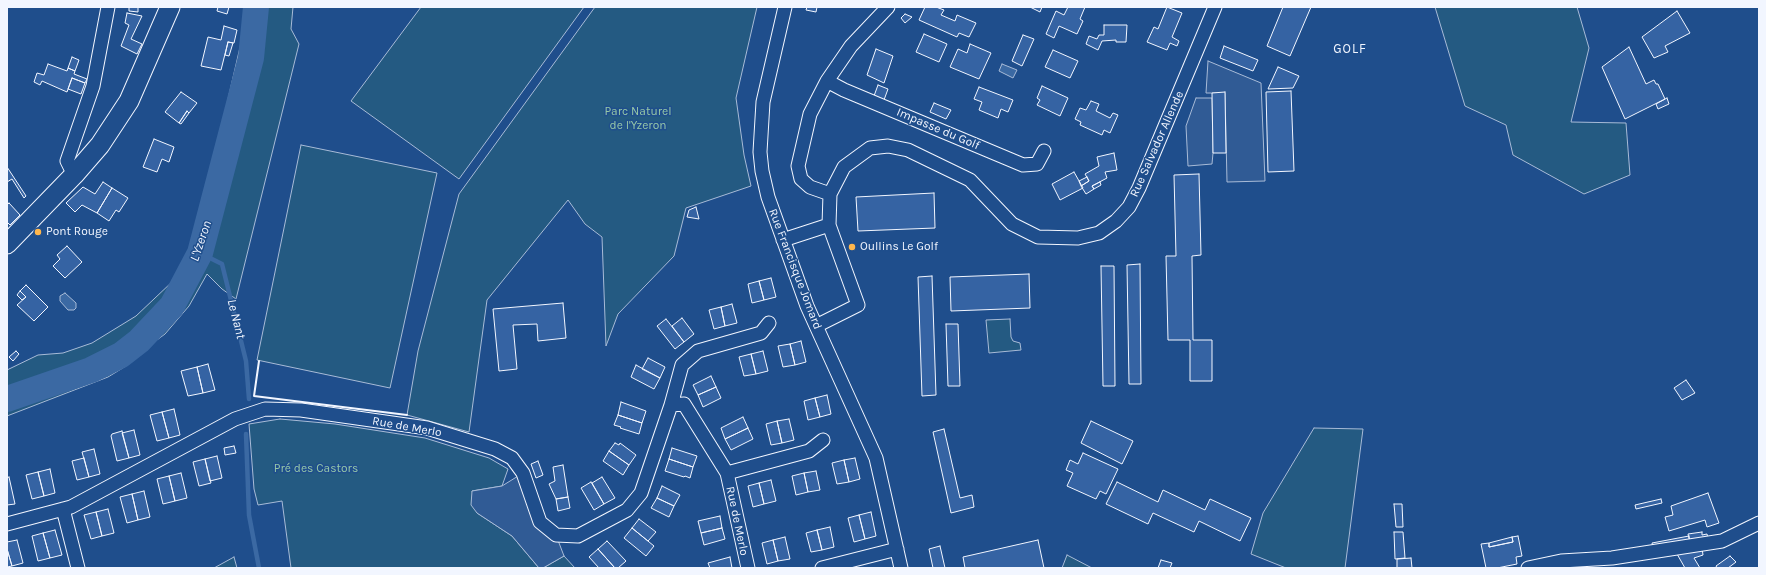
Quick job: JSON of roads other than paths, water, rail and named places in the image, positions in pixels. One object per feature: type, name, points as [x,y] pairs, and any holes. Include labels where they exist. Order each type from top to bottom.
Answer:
[{"type":"main road","points":[[7,244],[74,175],[100,145],[129,100],[170,7]]},
{"type":"street","name":"Rue Francisque Jomard","points":[[785,7],[763,102],[760,152],[768,197],[797,281],[876,458],[901,568]]},
{"type":"street","points":[[830,194],[810,187],[802,179],[798,166],[810,114],[827,81],[851,46],[888,7]]},
{"type":"street","name":"Rue Salvador Allende","points":[[816,326],[858,306],[829,225],[830,194],[844,167],[870,148],[888,146],[908,150],[970,180],[1012,224],[1038,237],[1078,238],[1099,233],[1116,221],[1129,207],[1139,188],[1215,7]]},
{"type":"street","points":[[74,175],[67,161],[93,86],[108,8]]},
{"type":"street","name":"Impasse du Golf","points":[[827,81],[844,90],[1023,165],[1037,164],[1044,151]]},
{"type":"street","points":[[783,240],[829,225]]},
{"type":"street","name":"Rue de Merlo","points":[[7,524],[63,509],[78,503],[235,419],[265,409],[301,410],[427,428],[495,449],[512,458],[523,473],[540,522],[556,535],[578,536],[627,510],[641,493],[671,405],[682,365],[698,351],[762,333],[769,323]]},
{"type":"street","name":"Rue de Merlo","points":[[671,405],[684,404],[727,473],[748,568]]},
{"type":"street","name":"Rue de Merlo","points":[[727,473],[809,451],[823,440]]},
{"type":"street","points":[[63,509],[78,568]]},
{"type":"street","points":[[1528,568],[1561,561],[1612,558],[1722,541],[1759,523]]},
{"type":"street","points":[[822,568],[897,549]]},
{"type":"waterway","name":"Le Nant","points":[[7,399],[91,370],[121,355],[139,341],[172,306],[200,253],[251,58],[256,7]]},
{"type":"waterway","name":"Le Nant","points":[[200,253],[222,264],[246,361],[249,399]]},
{"type":"waterway","name":"Le Nant","points":[[246,434],[249,515],[259,568]]},
{"type":"place","name":"Pont Rouge","points":[[38,232]]},
{"type":"place","name":"Oullins Le Golf","points":[[852,247]]},
{"type":"district","name":"GOLF","points":[[1350,49]]},
{"type":"park label","name":"Parc Naturel de l'Yzeron","points":[[638,119]]},
{"type":"park label","name":"Pré des Castors","points":[[316,469]]},
{"type":"water label","name":"L'Yzeron","points":[[201,241]]}]
